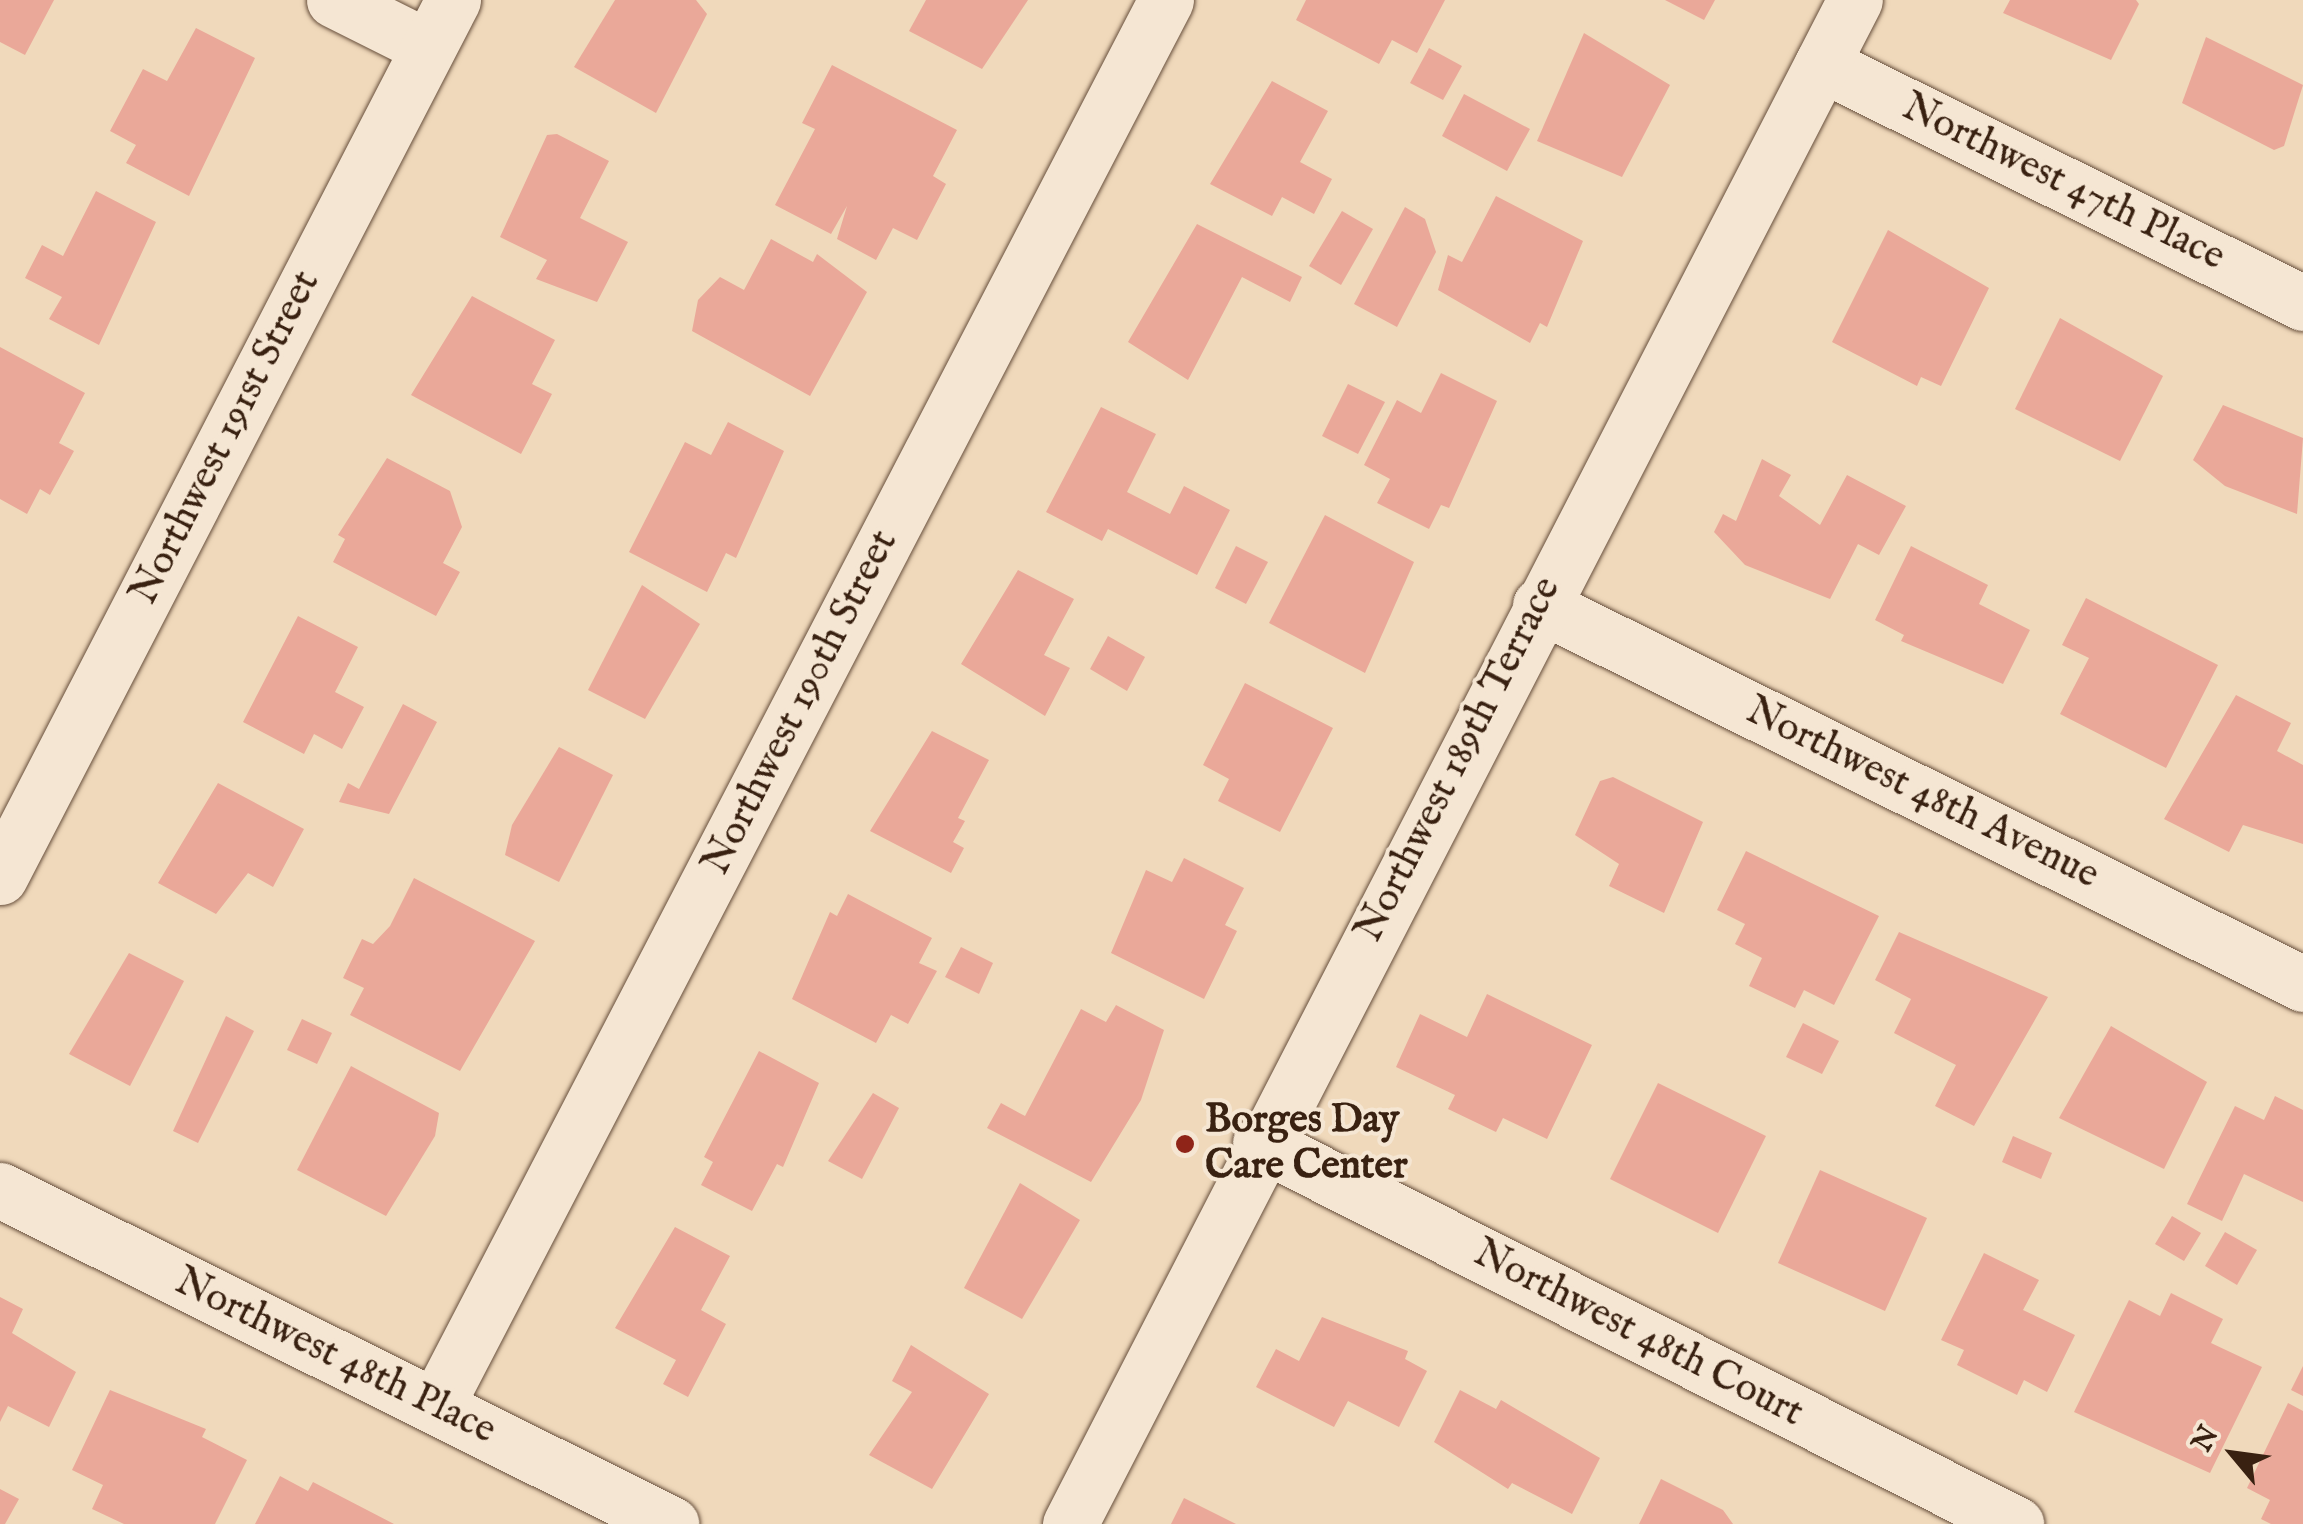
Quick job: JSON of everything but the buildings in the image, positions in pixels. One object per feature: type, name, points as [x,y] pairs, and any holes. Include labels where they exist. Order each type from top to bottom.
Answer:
[{"type":"street","points":[[334,0],[440,24]]},
{"type":"street","name":"Northwest 190th Street","points":[[436,1406],[1166,0]]},
{"type":"street","name":"Northwest 189th Terrace","points":[[1070,1524],[1260,1143],[1855,0]]},
{"type":"street","name":"Northwest 191st Street","points":[[0,877],[440,24]]},
{"type":"street","name":"Northwest 47th Place","points":[[1822,64],[2303,303]]},
{"type":"street","name":"Northwest 48th Avenue","points":[[1540,605],[2303,984]]},
{"type":"street","name":"Northwest 48th Court","points":[[1260,1143],[2016,1524]]},
{"type":"street","name":"Northwest 48th Place","points":[[0,1190],[670,1524]]},
{"type":"place","name":"Borges Day Care Center","points":[[1185,1144]]}]
